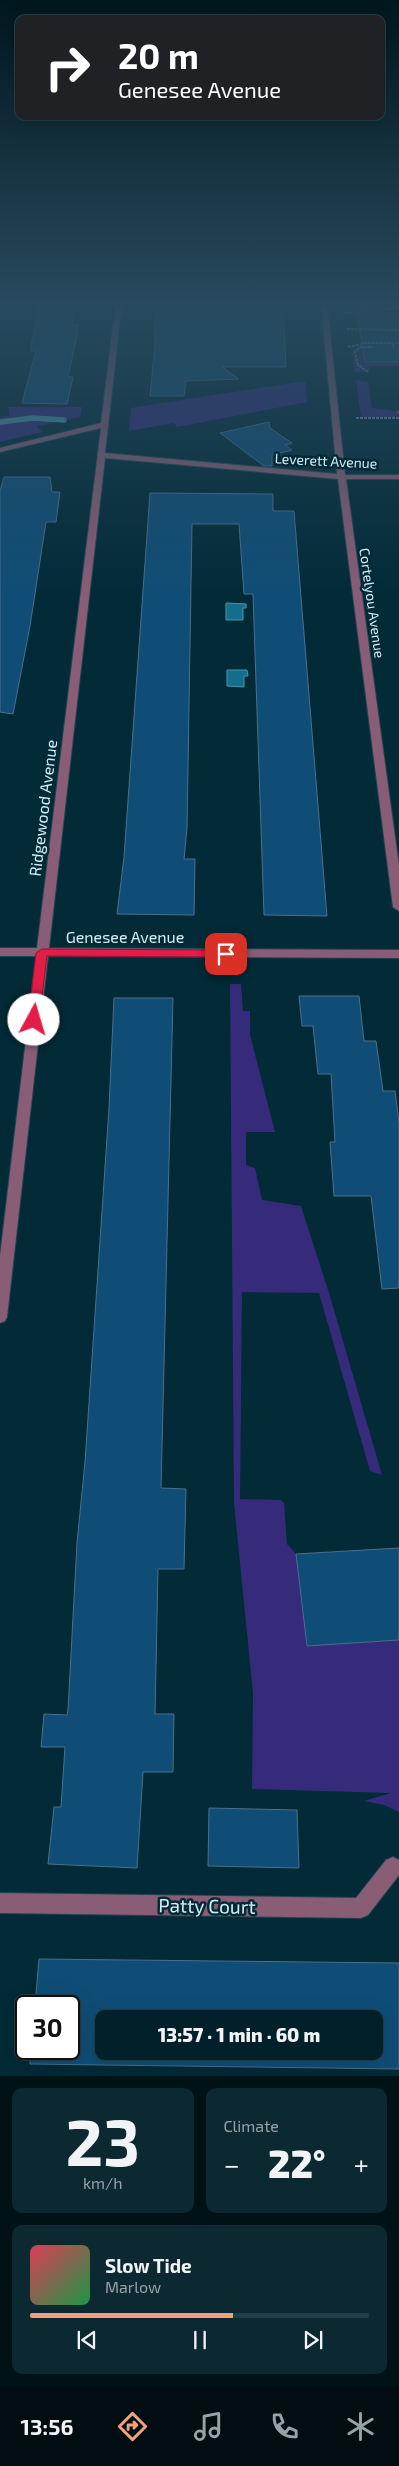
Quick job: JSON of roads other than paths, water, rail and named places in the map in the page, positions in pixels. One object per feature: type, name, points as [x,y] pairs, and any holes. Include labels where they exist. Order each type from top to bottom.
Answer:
[{"type":"street","name":"Ridgewood Avenue","points":[[0,1317],[107,400]]},
{"type":"street","name":"Cortelyou Avenue","points":[[334,400],[342,477],[399,906]]},
{"type":"street","points":[[0,450],[104,425]]},
{"type":"street","name":"Leverett Avenue","points":[[101,455],[342,477],[399,477]]},
{"type":"street","name":"Genesee Avenue","points":[[0,952],[399,954]]},
{"type":"street","name":"Patty Court","points":[[0,1903],[361,1908],[393,1867]]},
{"type":"water","points":[[226,603],[246,604],[246,608],[243,608],[243,620],[226,620]]},
{"type":"water","points":[[227,670],[247,670],[248,676],[244,676],[244,687],[227,686]]},
{"type":"waterway","points":[[0,422],[33,418],[64,420]]}]
